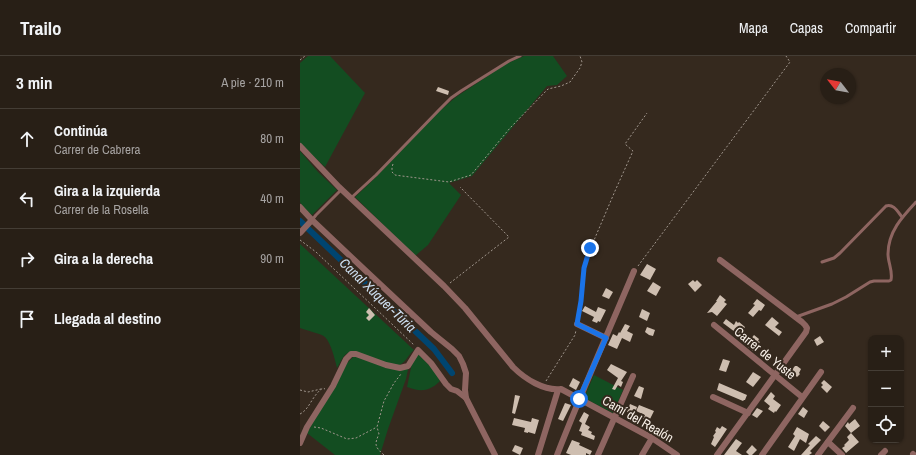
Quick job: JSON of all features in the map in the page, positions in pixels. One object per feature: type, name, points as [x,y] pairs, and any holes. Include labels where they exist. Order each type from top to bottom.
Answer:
[{"type":"street","name":"Camí del Realón","points":[[300,146],[351,198],[444,286],[465,308],[522,376],[543,387],[558,390],[561,389],[652,438],[678,455]]},
{"type":"street","points":[[300,207],[431,332],[452,348],[459,356],[466,373],[466,398],[496,455]]},
{"type":"street","points":[[300,233],[312,220]]},
{"type":"street","points":[[717,455],[806,332],[807,328],[805,324],[720,260]]},
{"type":"street","points":[[557,455],[579,399],[634,271]]},
{"type":"street","points":[[577,324],[606,338]]},
{"type":"street","name":"Carrer de Yuste","points":[[714,325],[802,397]]},
{"type":"street","points":[[300,443],[307,427],[330,390],[346,359],[351,354],[356,354],[386,365],[400,368],[408,366],[418,350],[432,363],[451,389],[457,391],[466,398]]},
{"type":"street","points":[[762,455],[821,372]]},
{"type":"street","points":[[598,455],[632,376]]},
{"type":"street","points":[[538,455],[558,390]]},
{"type":"street","points":[[714,397],[748,413]]},
{"type":"street","points":[[818,455],[853,408]]},
{"type":"street","points":[[642,455],[652,438]]},
{"type":"street","points":[[828,442],[842,455]]},
{"type":"lane","points":[[351,198],[393,158],[451,98],[509,61],[520,56]]},
{"type":"lane","points":[[312,220],[342,189]]},
{"type":"lane","points":[[796,317],[832,304],[870,282],[891,280],[892,276],[888,252],[889,244],[895,228],[902,217],[916,202]]},
{"type":"lane","points":[[822,262],[834,258],[840,253],[886,206],[892,206],[902,217]]},
{"type":"path","points":[[300,60],[305,56]]},
{"type":"path","points":[[393,158],[394,161],[392,172],[395,175],[449,182],[470,175],[510,128],[548,89],[570,82],[580,68],[582,62],[580,56]]},
{"type":"path","points":[[634,271],[790,62],[786,56]]},
{"type":"path","points":[[543,387],[575,335],[586,258],[614,191],[633,151],[626,144],[647,113]]},
{"type":"path","points":[[444,286],[453,281],[509,237],[460,187]]},
{"type":"path","points":[[300,240],[316,252],[418,350]]},
{"type":"path","points":[[384,455],[377,448],[376,442],[379,434],[377,427],[384,401],[394,383],[408,366]]},
{"type":"path","points":[[300,414],[304,412],[318,392],[323,388]]},
{"type":"path","points":[[300,390],[308,392],[323,388],[330,390]]},
{"type":"path","points":[[307,427],[321,428],[347,439],[356,438],[377,427]]},
{"type":"green space","points":[[308,56],[330,56],[365,93],[325,167],[300,143],[300,63]]},
{"type":"green space","points":[[524,56],[553,56],[567,76],[557,85],[547,86],[472,176],[449,183],[461,195],[428,245],[415,256],[355,197],[436,114],[456,97],[506,64]]},
{"type":"green space","points":[[300,151],[318,172],[337,190],[312,215],[302,206],[300,202]]},
{"type":"green space","points":[[300,244],[414,350],[400,365],[397,366],[350,352],[344,356],[337,368],[331,347],[325,337],[300,328]]},
{"type":"green space","points":[[417,355],[419,355],[433,369],[440,381],[428,389],[416,390],[407,387],[412,363]]},
{"type":"green space","points":[[356,356],[382,365],[409,365],[406,379],[380,455],[335,455],[307,433],[347,363]]},
{"type":"green space","points":[[594,375],[623,390],[613,413],[584,398]]},
{"type":"building","points":[[438,87],[449,91],[448,95],[436,91]]},
{"type":"building","points":[[647,264],[656,269],[650,280],[640,275]]},
{"type":"building","points":[[693,280],[695,282],[697,280],[702,285],[695,292],[688,284]]},
{"type":"building","points":[[653,282],[661,287],[656,296],[647,291]]},
{"type":"building","points":[[606,288],[613,292],[609,299],[602,296]]},
{"type":"building","points":[[720,295],[726,300],[724,302],[727,304],[717,316],[712,312],[707,313],[717,301]]},
{"type":"building","points":[[757,299],[765,305],[761,311],[759,310],[753,317],[748,313],[755,305],[753,304]]},
{"type":"building","points":[[585,306],[596,312],[598,307],[606,310],[600,322],[598,321],[597,323],[592,321],[594,317],[582,311]]},
{"type":"building","points":[[369,308],[375,315],[369,321],[366,318],[369,315],[366,312]]},
{"type":"building","points":[[642,309],[650,313],[647,321],[639,317]]},
{"type":"building","points":[[772,317],[779,323],[775,327],[782,332],[779,336],[765,325]]},
{"type":"building","points":[[726,319],[734,325],[736,321],[745,327],[739,335],[723,323]]},
{"type":"building","points":[[625,324],[630,326],[627,331],[633,334],[630,342],[622,338],[617,349],[608,345],[613,334],[617,336]]},
{"type":"building","points":[[647,327],[655,330],[653,336],[645,332]]},
{"type":"building","points":[[754,335],[760,342],[758,344],[759,346],[753,351],[746,345]]},
{"type":"building","points":[[820,336],[824,342],[817,346],[814,340]]},
{"type":"building","points":[[723,359],[730,361],[726,372],[719,370]]},
{"type":"building","points":[[611,364],[627,372],[621,381],[623,382],[621,387],[618,385],[615,390],[612,389],[618,378],[607,370]]},
{"type":"building","points":[[795,366],[801,369],[800,374],[797,377],[791,371]]},
{"type":"building","points":[[753,372],[761,377],[753,387],[746,382]]},
{"type":"building","points":[[573,378],[580,382],[576,390],[569,386]]},
{"type":"building","points":[[824,380],[832,387],[827,393],[821,387],[823,385],[821,383]]},
{"type":"building","points":[[719,383],[747,395],[745,400],[743,401],[717,390]]},
{"type":"building","points":[[639,386],[644,388],[641,399],[634,396]]},
{"type":"building","points":[[771,392],[775,396],[773,399],[781,405],[774,413],[768,409],[770,406],[764,401]]},
{"type":"building","points":[[515,395],[520,396],[515,414],[512,413]]},
{"type":"building","points":[[565,403],[571,405],[563,421],[558,419]]},
{"type":"building","points":[[630,404],[637,407],[634,416],[627,412]]},
{"type":"building","points":[[639,405],[654,411],[649,421],[643,419],[645,415],[636,411]]},
{"type":"building","points":[[803,407],[808,411],[804,418],[798,414]]},
{"type":"building","points":[[757,408],[763,411],[757,418],[752,415]]},
{"type":"building","points":[[584,412],[589,415],[585,424],[590,427],[588,430],[595,436],[594,440],[581,435],[582,432],[579,431],[582,423],[579,421]]},
{"type":"building","points":[[514,418],[531,422],[532,418],[539,420],[535,434],[524,432],[525,428],[512,425]]},
{"type":"building","points":[[855,419],[860,426],[851,433],[845,426],[848,422],[849,424]]},
{"type":"building","points":[[823,421],[830,427],[825,432],[819,426]]},
{"type":"building","points":[[722,426],[727,429],[715,447],[711,444],[714,437],[713,436],[717,427],[720,429]]},
{"type":"building","points":[[797,427],[809,434],[806,443],[800,439],[794,451],[788,447],[795,436],[793,434]]},
{"type":"building","points":[[851,433],[859,442],[846,453],[842,448],[849,440],[847,437]]},
{"type":"building","points":[[816,436],[821,440],[810,451],[812,453],[809,455],[801,455],[810,445],[808,444]]},
{"type":"building","points":[[736,439],[742,443],[736,451],[742,455],[724,455]]},
{"type":"building","points":[[572,440],[580,443],[579,445],[592,451],[590,455],[586,453],[586,455],[571,455],[566,453]]},
{"type":"building","points":[[515,445],[523,448],[520,455],[512,451]]},
{"type":"building","points":[[752,445],[757,450],[752,455],[749,455],[746,452]]},
{"type":"waterway","name":"Canal Xúquer-Túria","points":[[300,221],[434,349],[452,373]]},
{"type":"route","points":[[579,399],[606,338],[577,324],[584,268],[590,248]]}]
